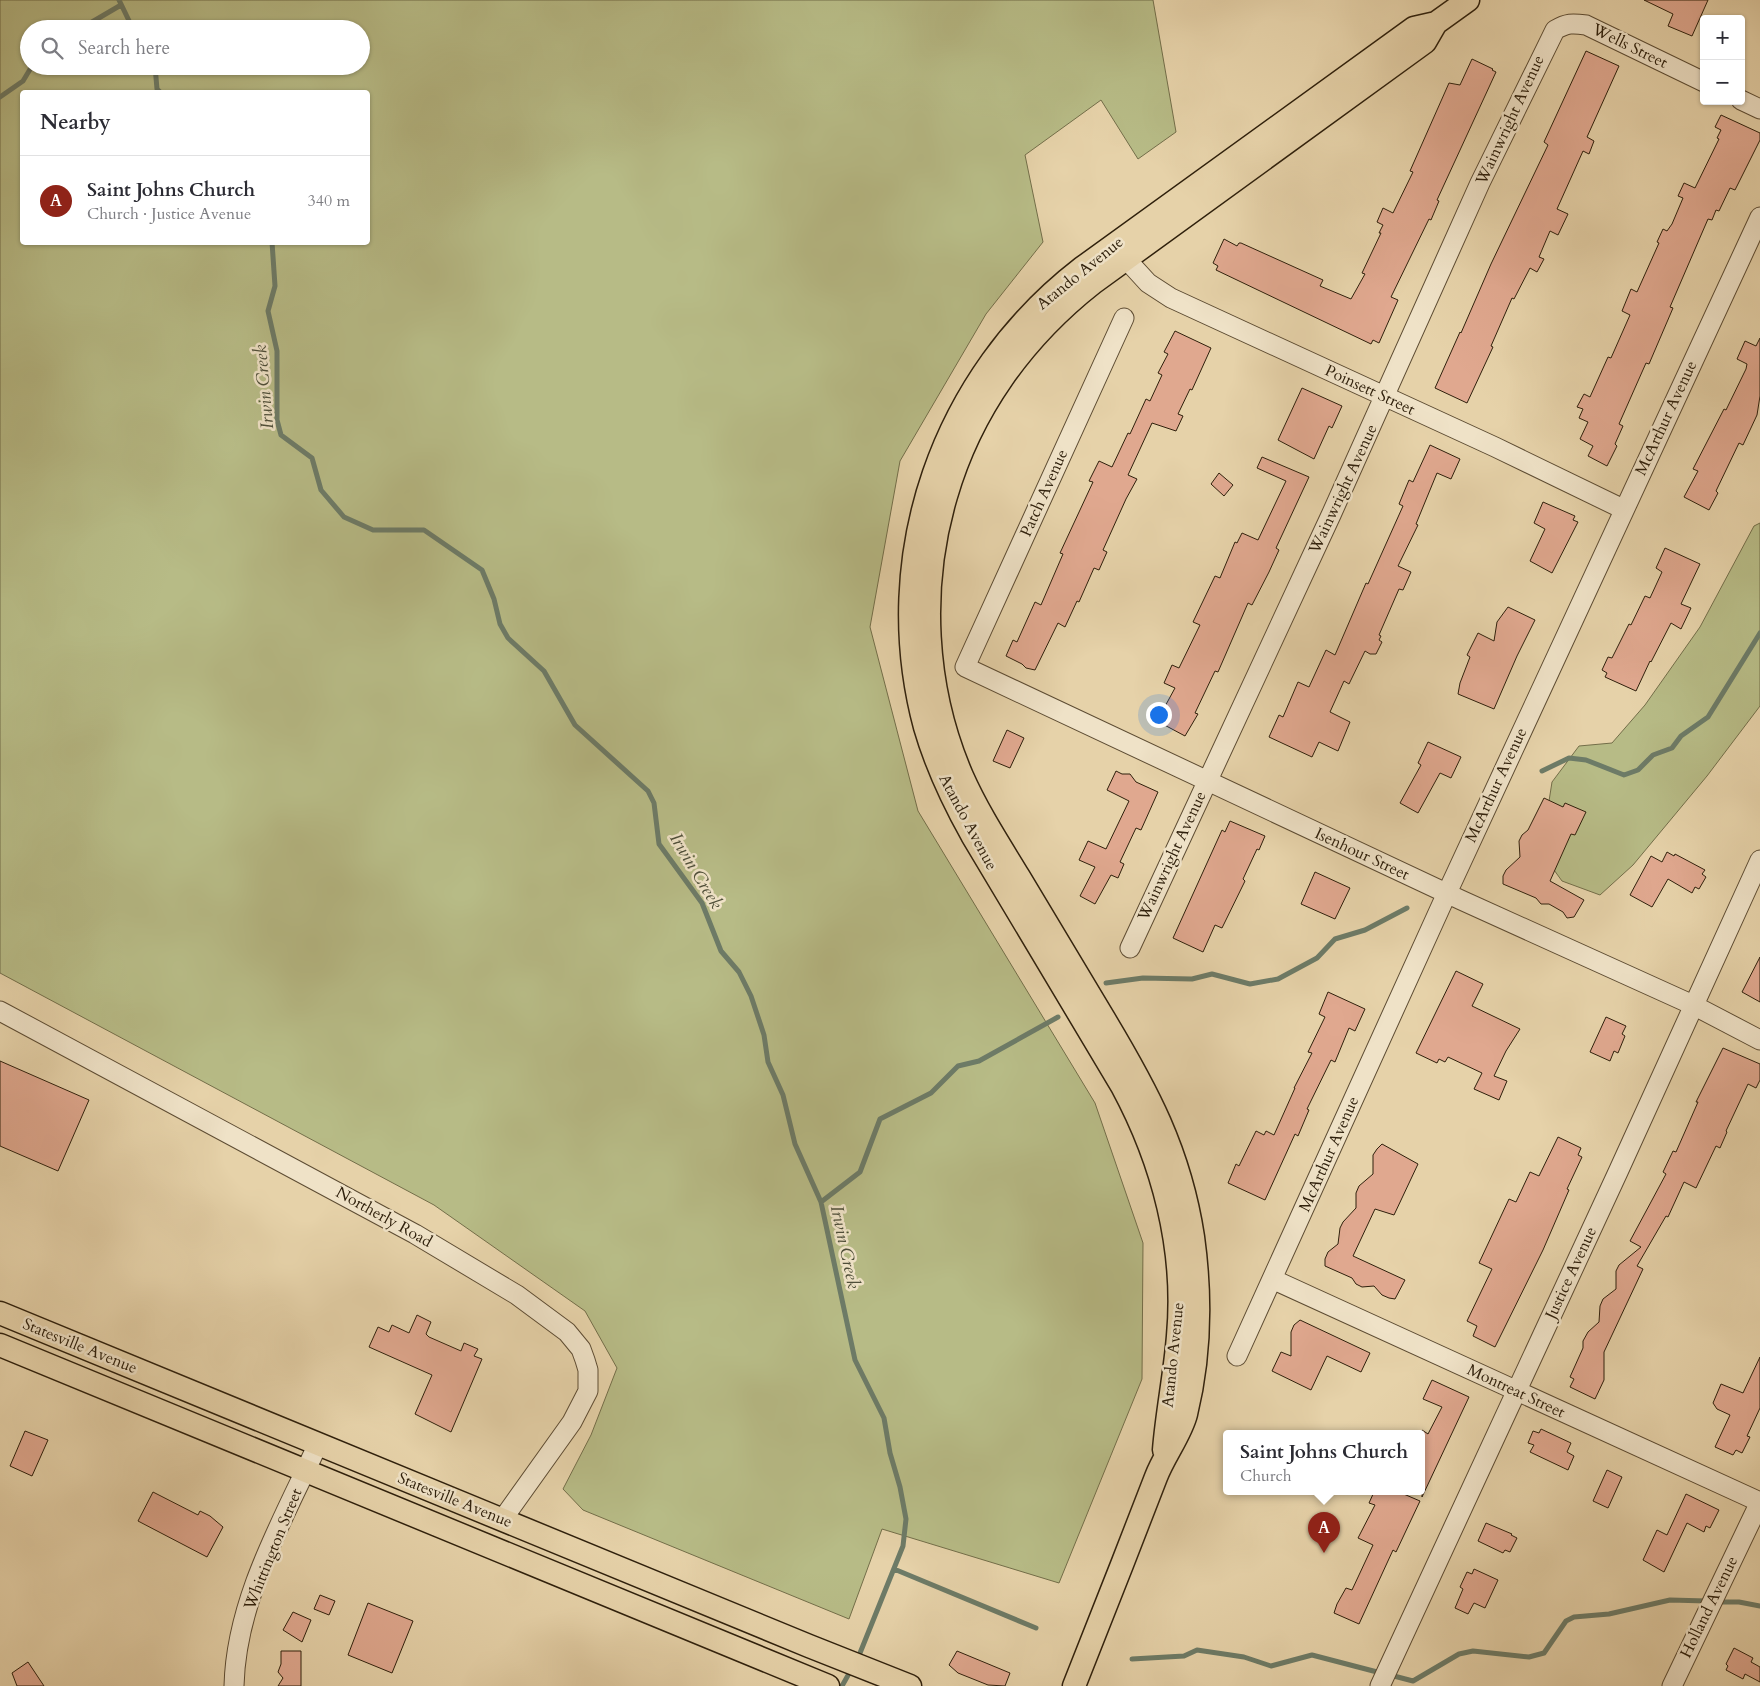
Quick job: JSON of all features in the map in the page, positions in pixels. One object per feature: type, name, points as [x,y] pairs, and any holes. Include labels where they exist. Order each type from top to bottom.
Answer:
[{"type":"main road","name":"Atando Avenue","points":[[1074,1686],[1162,1461],[1185,1419],[1198,1326],[1195,1257],[1189,1216],[1180,1176],[1158,1116],[1138,1077],[988,826],[962,776],[949,740],[932,668],[929,630],[930,574],[939,523],[957,462],[982,409],[1018,356],[1045,325],[1076,296],[1424,42],[1436,23],[1468,0]]},
{"type":"main road","name":"Atando Avenue","points":[[1162,1461],[1180,1317],[1177,1259],[1167,1201],[1149,1142],[1129,1098],[967,827],[953,801],[936,759],[925,726],[917,689],[912,650],[911,592],[917,537],[932,477],[956,419],[990,362],[1031,312],[1082,268],[1414,28],[1436,23]]},
{"type":"main road","name":"Statesville Avenue","points":[[0,1313],[902,1683]]},
{"type":"main road","name":"Statesville Avenue","points":[[0,1345],[828,1686]]},
{"type":"street","name":"Wells Street","points":[[1555,30],[1563,25],[1572,23],[1586,25],[1700,80]]},
{"type":"street","name":"Wainwright Avenue","points":[[1130,948],[1327,524],[1480,183],[1555,30]]},
{"type":"street","points":[[1745,102],[1760,109]]},
{"type":"street","name":"McArthur Avenue","points":[[1237,1356],[1446,893],[1760,217]]},
{"type":"street","name":"Poinsett Street","points":[[1126,260],[1148,283],[1171,298],[1385,396],[1623,509]]},
{"type":"street","name":"Patch Avenue","points":[[965,667],[1124,318]]},
{"type":"street","name":"Isenhour Street","points":[[965,667],[1446,893],[1693,1005],[1760,1040]]},
{"type":"street","name":"Justice Avenue","points":[[1382,1682],[1760,860]]},
{"type":"street","name":"Northerly Road","points":[[0,1010],[423,1238],[517,1294],[567,1332],[581,1349],[585,1360],[588,1370],[588,1390],[572,1422],[502,1520]]},
{"type":"street","name":"Montreat Street","points":[[1272,1279],[1760,1502]]},
{"type":"street","name":"Whittington Street","points":[[234,1686],[239,1636],[255,1586],[267,1555],[318,1444]]},
{"type":"street","name":"Holland Avenue","points":[[1672,1686],[1760,1502]]},
{"type":"green space","points":[[0,0],[1153,0],[1176,132],[1138,159],[1101,100],[1025,155],[1043,242],[986,314],[900,461],[870,627],[918,811],[1095,1103],[1143,1243],[1142,1379],[1059,1583],[882,1529],[849,1619],[583,1510],[563,1489],[591,1435],[617,1368],[585,1311],[434,1205],[0,973]]},
{"type":"green space","points":[[1760,523],[1760,706],[1707,776],[1633,865],[1600,895],[1562,881],[1541,852],[1552,782],[1579,746],[1612,743],[1645,705],[1700,627],[1754,526]]},
{"type":"building","points":[[1644,0],[1708,0],[1692,36],[1668,26],[1673,14]]},
{"type":"building","points":[[1586,51],[1619,66],[1587,137],[1594,141],[1589,154],[1583,151],[1557,209],[1568,214],[1558,235],[1550,231],[1539,257],[1544,259],[1537,272],[1530,268],[1514,299],[1512,298],[1491,346],[1493,347],[1467,403],[1435,388],[1491,264],[1548,145],[1544,142]]},
{"type":"building","points":[[1472,59],[1496,72],[1437,200],[1439,201],[1431,220],[1429,219],[1391,297],[1398,300],[1379,343],[1373,340],[1371,344],[1216,270],[1218,266],[1213,263],[1224,239],[1237,246],[1241,243],[1323,280],[1320,286],[1351,299],[1365,274],[1362,273],[1381,233],[1379,233],[1383,225],[1377,222],[1383,208],[1393,213],[1413,172],[1410,171],[1449,83],[1460,85]]},
{"type":"building","points":[[1721,115],[1760,133],[1760,140],[1735,190],[1730,188],[1719,211],[1716,210],[1712,220],[1708,219],[1670,307],[1673,308],[1649,364],[1646,363],[1619,424],[1623,426],[1615,444],[1617,446],[1607,466],[1588,456],[1593,446],[1580,439],[1588,422],[1579,418],[1583,409],[1577,407],[1584,394],[1590,397],[1608,357],[1611,358],[1630,315],[1622,311],[1631,289],[1637,292],[1659,243],[1657,242],[1663,229],[1667,231],[1672,224],[1683,198],[1678,196],[1684,183],[1695,188],[1719,139],[1717,138],[1721,130],[1715,127]]},
{"type":"building","points":[[1175,331],[1211,348],[1192,390],[1190,389],[1178,414],[1183,416],[1176,431],[1152,423],[1128,475],[1137,479],[1103,550],[1107,552],[1099,570],[1094,568],[1079,602],[1077,601],[1065,627],[1058,623],[1035,670],[1026,668],[1006,656],[1013,640],[1017,642],[1035,602],[1041,605],[1063,554],[1060,553],[1093,482],[1089,481],[1099,461],[1112,467],[1146,399],[1150,401],[1162,375],[1158,373],[1168,354],[1164,352]]},
{"type":"building","points":[[1760,338],[1760,396],[1757,415],[1743,445],[1739,443],[1709,510],[1684,497],[1698,471],[1693,469],[1724,409],[1726,410],[1746,369],[1747,364],[1737,359],[1745,341],[1756,346]]},
{"type":"building","points":[[1302,388],[1342,406],[1332,428],[1329,426],[1314,459],[1278,440]]},
{"type":"building","points":[[1430,445],[1460,459],[1451,479],[1437,473],[1416,524],[1418,525],[1398,566],[1411,572],[1403,590],[1399,589],[1379,635],[1381,636],[1379,640],[1382,642],[1376,654],[1370,654],[1365,651],[1349,684],[1344,681],[1330,712],[1350,722],[1338,751],[1319,742],[1312,757],[1269,737],[1279,715],[1283,717],[1298,682],[1309,687],[1326,650],[1335,655],[1366,583],[1368,584],[1403,506],[1399,504],[1409,480],[1413,482]]},
{"type":"building","points":[[1262,457],[1309,477],[1276,548],[1279,550],[1269,572],[1252,605],[1248,603],[1218,672],[1215,671],[1195,713],[1198,714],[1185,736],[1157,721],[1175,688],[1164,683],[1172,665],[1179,668],[1200,625],[1193,622],[1215,576],[1220,578],[1235,542],[1237,543],[1242,533],[1258,540],[1286,481],[1257,468]]},
{"type":"building","points":[[1219,473],[1233,485],[1224,496],[1211,484]]},
{"type":"building","points":[[1543,502],[1575,516],[1573,520],[1578,522],[1552,573],[1530,561],[1545,529],[1534,523]]},
{"type":"building","points":[[1665,548],[1700,564],[1681,604],[1691,608],[1681,629],[1671,623],[1636,691],[1605,677],[1607,673],[1602,670],[1608,657],[1612,658],[1645,596],[1650,598],[1662,572],[1656,568]]},
{"type":"building","points":[[1508,607],[1535,620],[1494,709],[1458,694],[1470,657],[1467,655],[1478,633],[1494,641],[1497,622]]},
{"type":"building","points":[[1007,730],[1024,738],[1010,768],[993,761]]},
{"type":"building","points":[[1428,742],[1461,757],[1451,778],[1440,773],[1418,813],[1400,803],[1421,765],[1418,763]]},
{"type":"building","points":[[1116,771],[1122,774],[1130,774],[1136,782],[1158,792],[1141,830],[1136,828],[1120,862],[1124,864],[1118,878],[1111,875],[1095,904],[1080,896],[1095,867],[1079,860],[1088,841],[1106,849],[1129,801],[1107,790]]},
{"type":"building","points":[[1544,798],[1563,807],[1565,803],[1586,812],[1575,835],[1571,834],[1550,881],[1584,900],[1574,917],[1567,918],[1563,912],[1549,904],[1541,904],[1536,898],[1503,884],[1503,876],[1506,870],[1520,857],[1519,841],[1528,830]]},
{"type":"building","points":[[1230,821],[1265,836],[1259,850],[1257,849],[1243,879],[1245,881],[1222,928],[1215,925],[1203,952],[1173,938],[1222,830],[1225,832]]},
{"type":"building","points":[[1667,852],[1674,856],[1675,854],[1705,870],[1702,874],[1706,877],[1699,889],[1695,887],[1692,893],[1668,879],[1652,907],[1630,895],[1651,856],[1662,862]]},
{"type":"building","points":[[1315,872],[1350,888],[1335,919],[1301,904]]},
{"type":"building","points":[[1760,957],[1760,1002],[1742,992]]},
{"type":"building","points":[[1456,971],[1483,984],[1472,1006],[1520,1029],[1506,1051],[1494,1076],[1507,1081],[1499,1100],[1474,1089],[1482,1073],[1448,1057],[1445,1062],[1439,1059],[1437,1063],[1416,1053]]},
{"type":"building","points":[[1328,992],[1365,1009],[1355,1031],[1349,1028],[1335,1062],[1331,1060],[1307,1109],[1309,1110],[1298,1136],[1295,1134],[1265,1200],[1228,1183],[1236,1164],[1239,1166],[1256,1131],[1264,1135],[1266,1131],[1274,1135],[1294,1088],[1312,1053],[1308,1052],[1325,1017],[1319,1014]]},
{"type":"building","points":[[1606,1017],[1626,1026],[1622,1034],[1625,1036],[1618,1053],[1614,1051],[1610,1061],[1590,1052]]},
{"type":"building","points":[[1723,1048],[1760,1064],[1760,1080],[1756,1088],[1748,1084],[1720,1148],[1716,1146],[1696,1188],[1684,1182],[1668,1217],[1666,1216],[1637,1266],[1643,1269],[1604,1352],[1604,1380],[1595,1399],[1570,1387],[1574,1379],[1570,1377],[1583,1348],[1583,1341],[1588,1332],[1599,1322],[1600,1306],[1603,1299],[1616,1289],[1616,1271],[1619,1265],[1641,1247],[1630,1241],[1666,1174],[1663,1172],[1673,1151],[1676,1152],[1698,1102],[1696,1102]]},
{"type":"building","points":[[0,1061],[89,1100],[58,1171],[0,1146]]},
{"type":"building","points":[[1558,1137],[1581,1148],[1578,1155],[1582,1157],[1543,1250],[1495,1347],[1473,1336],[1477,1326],[1467,1321],[1492,1269],[1479,1263],[1509,1199],[1516,1202],[1530,1172],[1539,1176]]},
{"type":"building","points":[[1382,1144],[1418,1164],[1394,1215],[1375,1209],[1353,1256],[1405,1280],[1395,1299],[1382,1295],[1374,1286],[1362,1287],[1356,1284],[1352,1278],[1325,1266],[1328,1252],[1338,1244],[1340,1228],[1343,1222],[1356,1208],[1356,1193],[1359,1186],[1373,1174],[1373,1155]]},
{"type":"building","points":[[417,1315],[431,1322],[426,1334],[429,1337],[461,1351],[464,1343],[478,1349],[474,1356],[482,1359],[451,1432],[415,1414],[432,1375],[369,1347],[378,1327],[389,1332],[392,1325],[409,1333]]},
{"type":"building","points":[[1300,1320],[1370,1353],[1361,1372],[1327,1356],[1311,1390],[1272,1371],[1281,1352],[1291,1356],[1291,1332],[1294,1325]]},
{"type":"building","points":[[1760,1357],[1760,1408],[1747,1436],[1750,1437],[1742,1453],[1736,1450],[1733,1455],[1715,1447],[1730,1415],[1717,1409],[1713,1403],[1721,1384],[1743,1393]]},
{"type":"building","points":[[1432,1380],[1469,1397],[1425,1491],[1425,1432],[1428,1434],[1442,1407],[1423,1399]]},
{"type":"building","points":[[1541,1429],[1571,1443],[1567,1452],[1574,1456],[1568,1470],[1530,1452],[1534,1445],[1528,1443],[1533,1431],[1539,1433]]},
{"type":"building","points":[[25,1431],[48,1440],[32,1476],[10,1466]]},
{"type":"building","points":[[1607,1470],[1622,1477],[1608,1508],[1593,1501]]},
{"type":"building","points":[[153,1492],[198,1515],[200,1511],[210,1516],[223,1527],[207,1557],[138,1521]]},
{"type":"building","points":[[1686,1494],[1719,1510],[1710,1528],[1706,1526],[1704,1532],[1687,1523],[1664,1572],[1643,1560],[1657,1530],[1667,1535]]},
{"type":"building","points":[[1373,1495],[1406,1495],[1420,1501],[1396,1552],[1393,1550],[1359,1624],[1334,1613],[1346,1588],[1352,1590],[1373,1545],[1358,1538],[1375,1505],[1369,1503]]},
{"type":"building","points":[[1486,1523],[1517,1538],[1510,1552],[1505,1550],[1503,1553],[1478,1541]]},
{"type":"building","points":[[1474,1569],[1498,1580],[1485,1608],[1474,1603],[1468,1614],[1455,1608],[1463,1589],[1460,1587],[1467,1572],[1472,1574]]},
{"type":"building","points":[[320,1595],[335,1601],[329,1615],[314,1609]]},
{"type":"building","points":[[368,1603],[413,1621],[392,1673],[348,1655]]},
{"type":"building","points":[[293,1612],[311,1620],[302,1642],[283,1630]]},
{"type":"building","points":[[1734,1648],[1753,1658],[1751,1662],[1760,1667],[1760,1682],[1745,1674],[1743,1679],[1726,1670],[1728,1666],[1726,1664]]},
{"type":"building","points":[[281,1651],[301,1651],[301,1686],[278,1686],[283,1678],[278,1672],[281,1664]]},
{"type":"building","points":[[957,1651],[1010,1673],[1005,1686],[988,1685],[958,1673],[949,1665]]},
{"type":"building","points":[[28,1662],[44,1686],[17,1686],[12,1673]]},
{"type":"waterway","name":"Irwin Creek","points":[[119,0],[129,20]]},
{"type":"waterway","points":[[95,20],[121,5]]},
{"type":"waterway","points":[[0,97],[23,81],[27,75]]},
{"type":"waterway","name":"Irwin Creek","points":[[156,75],[158,90]]},
{"type":"waterway","name":"Irwin Creek","points":[[272,245],[275,286],[268,311],[277,351],[277,420],[281,435],[312,458],[321,490],[344,517],[373,530],[424,530],[482,570],[494,599],[500,624],[508,638],[544,671],[575,725],[648,791],[654,803],[659,844],[702,903],[721,951],[739,972],[751,996],[764,1035],[768,1062],[783,1095],[795,1144],[821,1202],[855,1360],[884,1418],[890,1453],[900,1487],[906,1519],[903,1546],[858,1658]]},
{"type":"waterway","points":[[1542,771],[1569,758],[1586,760],[1624,775],[1638,770],[1653,755],[1672,748],[1681,736],[1708,717],[1760,633]]},
{"type":"waterway","points":[[1106,983],[1143,978],[1192,979],[1212,974],[1250,984],[1278,979],[1317,958],[1335,939],[1365,930],[1407,908]]},
{"type":"waterway","points":[[821,1202],[860,1172],[880,1119],[931,1093],[958,1066],[979,1061],[1058,1017]]},
{"type":"waterway","points":[[894,1569],[1036,1628]]},
{"type":"waterway","points":[[1390,1675],[1413,1681],[1459,1654],[1473,1651],[1529,1657],[1544,1653],[1566,1621],[1574,1617],[1609,1614],[1670,1600],[1707,1601]]},
{"type":"waterway","points":[[1716,1602],[1739,1602],[1760,1606]]},
{"type":"waterway","points":[[1132,1659],[1184,1656],[1197,1650],[1244,1657],[1271,1666],[1312,1655],[1381,1673]]},
{"type":"waterway","name":"Irwin Creek","points":[[842,1686],[851,1670]]},
{"type":"place","name":"Saint Johns Church","points":[[1324,1553]]}]
